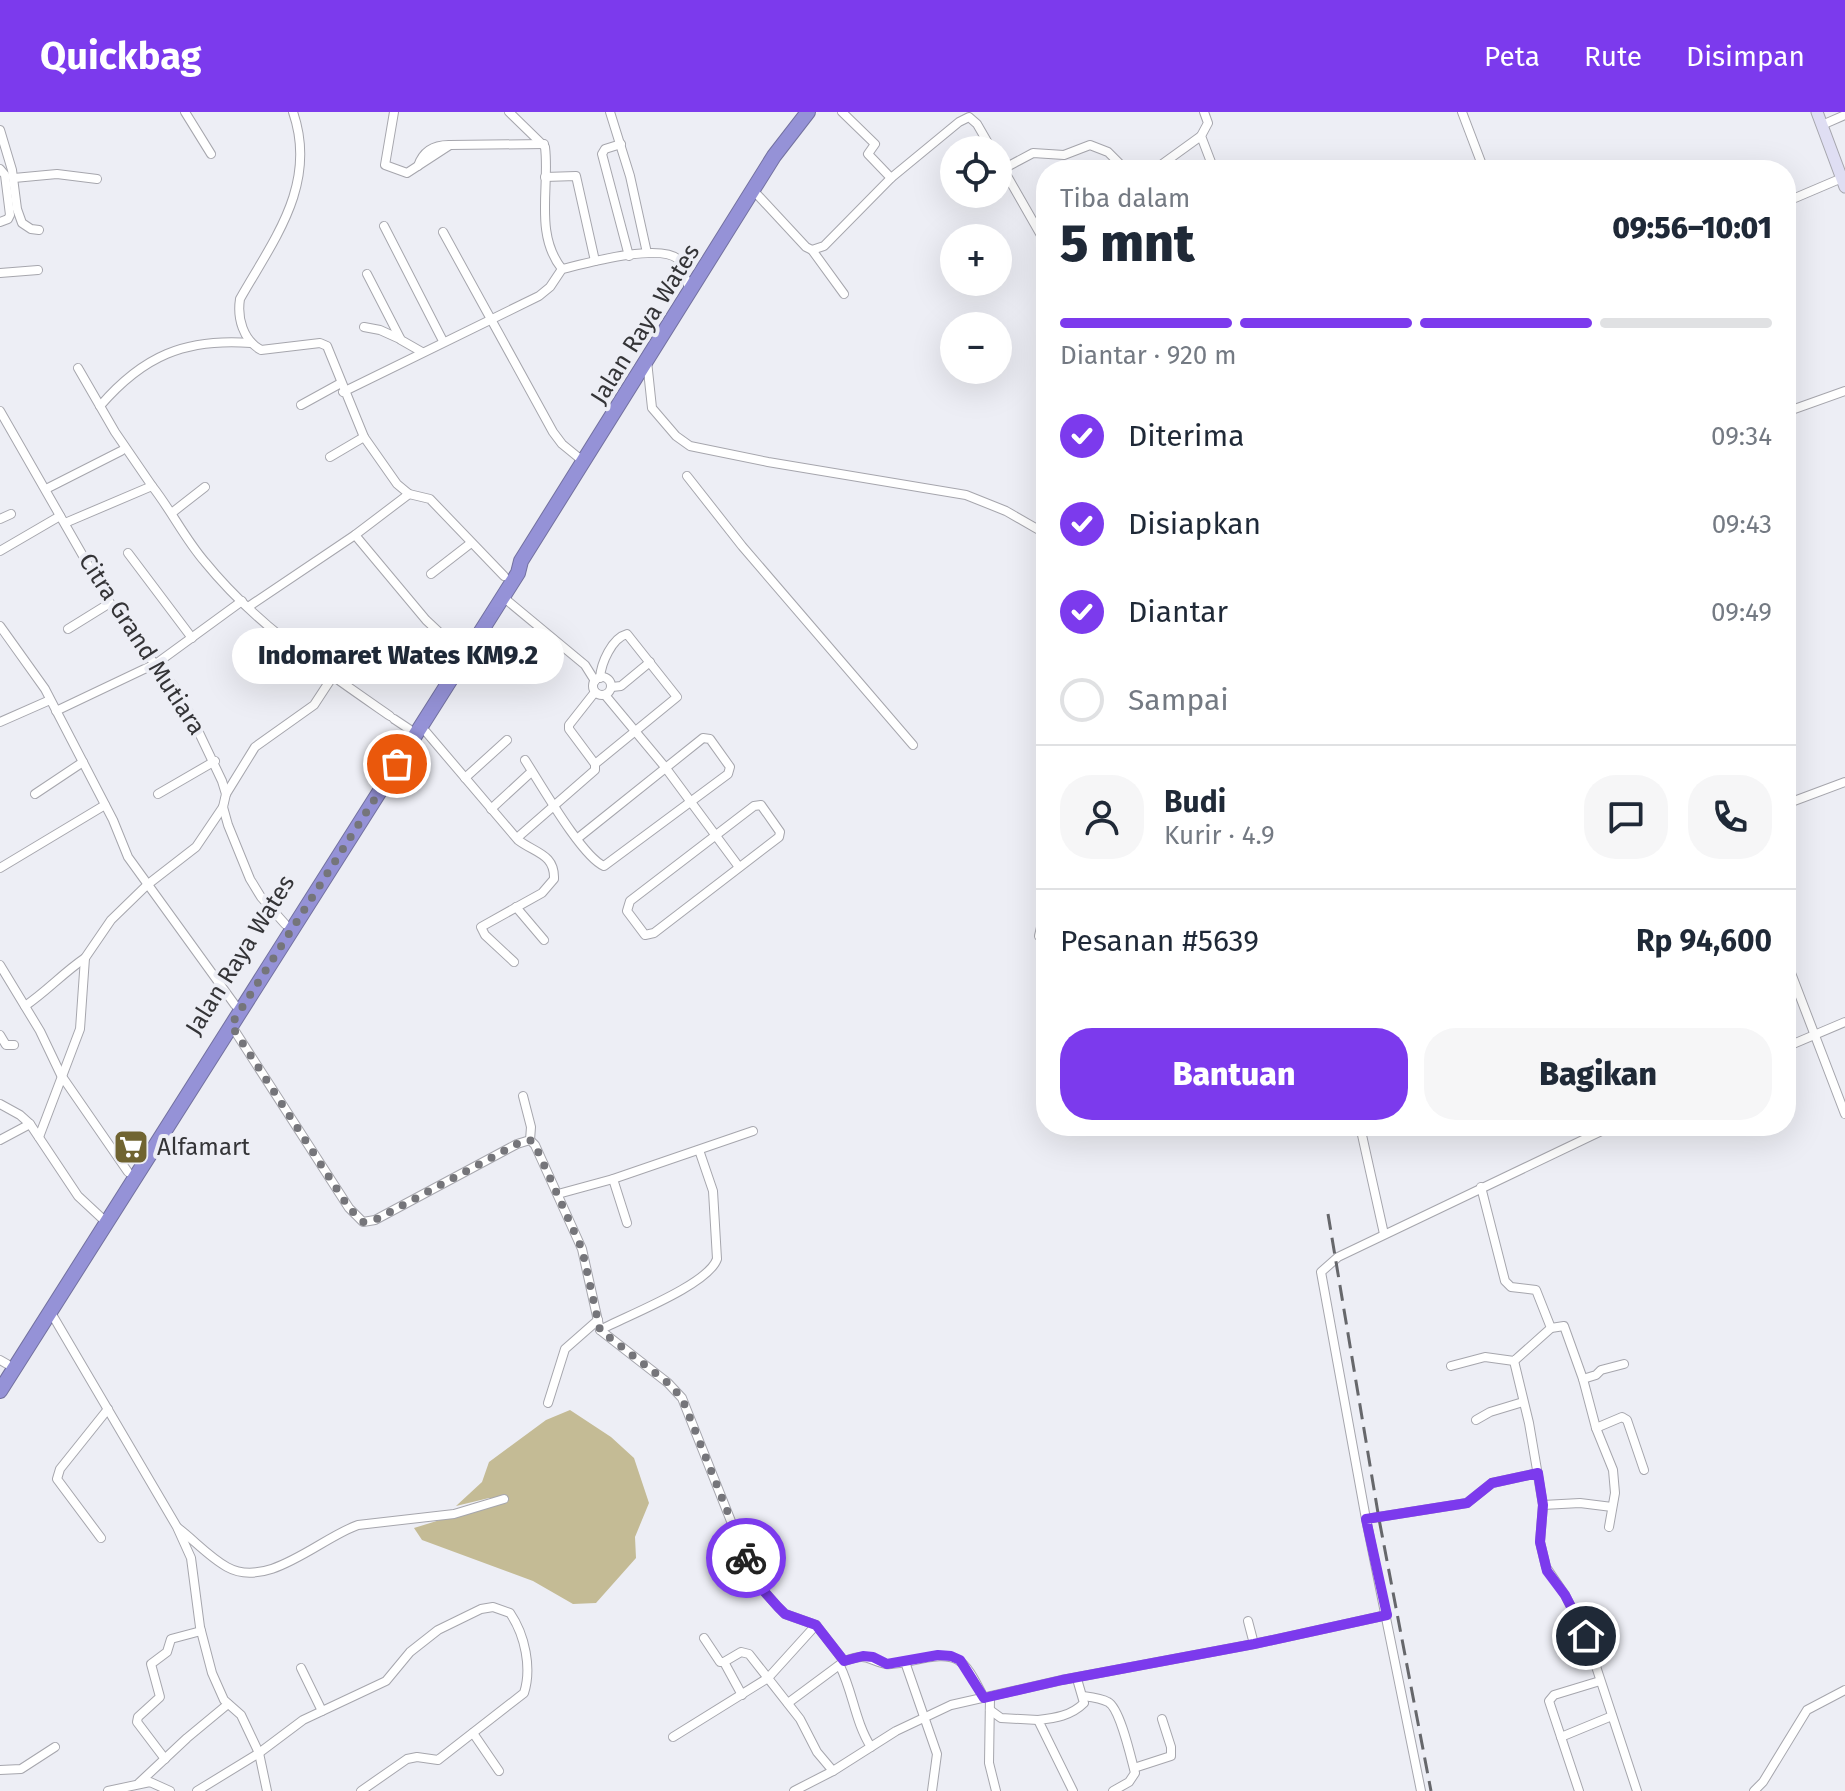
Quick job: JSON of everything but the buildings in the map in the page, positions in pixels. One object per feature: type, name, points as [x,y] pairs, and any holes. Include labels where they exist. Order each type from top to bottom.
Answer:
[{"type":"highway","name":"Jalan Raya Wates","points":[[2,1366],[103,1220],[231,1025],[415,728],[504,576],[521,561],[753,190],[808,112]]},
{"type":"highway","name":"Jalan Raya Wates","points":[[0,1391],[50,1311],[128,1172],[285,924],[503,597],[518,573],[521,561]]},
{"type":"street","points":[[185,112],[211,154]]},
{"type":"street","points":[[306,112],[294,114],[301,139],[295,199],[240,299],[239,317],[251,343],[261,350],[324,344],[330,349],[342,387],[364,437],[397,484],[409,494],[430,499],[504,576]]},
{"type":"street","points":[[394,112],[385,165],[404,173],[418,166],[422,156],[432,148],[544,144]]},
{"type":"street","points":[[509,112],[544,144],[545,225],[562,269]]},
{"type":"street","points":[[610,112],[621,144],[647,253]]},
{"type":"street","points":[[842,112],[875,144],[868,154],[891,178]]},
{"type":"street","points":[[1172,160],[1201,136],[1208,123],[1204,112]]},
{"type":"street","points":[[1462,112],[1480,160]]},
{"type":"street","points":[[1796,198],[1843,183],[1817,112]]},
{"type":"street","points":[[812,250],[824,246],[891,178],[972,114],[984,136]]},
{"type":"street","points":[[1822,125],[1845,115]]},
{"type":"street","points":[[0,130],[14,178],[17,209],[22,223],[39,230]]},
{"type":"street","points":[[1201,136],[1210,160]]},
{"type":"street","points":[[621,144],[605,149],[602,154],[629,256]]},
{"type":"street","points":[[1012,160],[1033,153],[1064,155],[1090,145],[1108,152],[1116,160]]},
{"type":"street","points":[[0,169],[5,175],[10,215],[2,221]]},
{"type":"street","points":[[14,178],[57,174],[97,179]]},
{"type":"street","points":[[545,177],[576,176],[595,261]]},
{"type":"street","points":[[1012,185],[1036,226]]},
{"type":"street","points":[[753,190],[812,250],[844,294]]},
{"type":"street","points":[[384,226],[443,341]]},
{"type":"street","points":[[443,232],[553,432],[584,462]]},
{"type":"street","points":[[301,405],[492,321],[539,296],[550,287],[562,269],[595,261],[667,252],[675,256],[685,274],[690,293]]},
{"type":"street","points":[[0,273],[38,270]]},
{"type":"street","points":[[367,274],[401,340]]},
{"type":"street","points":[[364,327],[380,330],[422,352]]},
{"type":"street","points":[[100,406],[131,374],[167,352],[212,342],[251,343]]},
{"type":"street","points":[[647,360],[652,408],[676,436],[690,446],[966,495],[1006,511],[1036,528]]},
{"type":"street","points":[[78,368],[202,559],[245,604],[333,676],[392,718],[415,728],[465,778],[517,838],[548,857],[554,879],[545,890],[481,927],[485,935],[514,962]]},
{"type":"street","points":[[1796,408],[1845,391]]},
{"type":"street","name":"Citra Grand Mutiara","points":[[0,411],[110,603],[135,640],[176,689],[215,761],[226,794]]},
{"type":"street","points":[[330,457],[364,437]]},
{"type":"street","points":[[46,489],[121,451]]},
{"type":"street","points":[[687,476],[742,546],[913,745]]},
{"type":"street","points":[[0,551],[63,520],[152,486]]},
{"type":"street","points":[[173,512],[205,487]]},
{"type":"street","points":[[56,711],[157,663],[355,535],[409,494]]},
{"type":"street","points":[[0,519],[11,514]]},
{"type":"street","points":[[355,535],[426,620],[459,651]]},
{"type":"street","points":[[431,574],[471,543]]},
{"type":"street","points":[[128,553],[192,638]]},
{"type":"street","points":[[503,597],[585,665],[597,679],[608,679],[612,687]]},
{"type":"street","points":[[68,629],[110,603]]},
{"type":"street","points":[[0,626],[50,700],[105,805],[128,857],[235,1005]]},
{"type":"street","points":[[517,838],[595,770],[595,764],[569,725],[595,692],[602,665],[618,638],[629,635],[677,697],[595,764]]},
{"type":"street","points":[[605,695],[650,662]]},
{"type":"street","points":[[25,1006],[50,988],[59,975],[85,958],[111,920],[147,885],[196,847],[223,807],[226,794],[255,747],[314,705],[333,676]]},
{"type":"street","points":[[595,692],[605,695],[637,731],[739,867]]},
{"type":"street","points":[[0,722],[50,700]]},
{"type":"street","points":[[525,760],[554,805],[578,838],[597,863],[608,866],[730,770],[710,739],[703,738],[578,838]]},
{"type":"street","points":[[465,778],[507,740]]},
{"type":"street","points":[[158,794],[215,761]]},
{"type":"street","points":[[35,794],[83,762]]},
{"type":"street","points":[[491,809],[529,774]]},
{"type":"street","points":[[1796,800],[1845,782]]},
{"type":"street","points":[[0,868],[105,805]]},
{"type":"street","points":[[761,805],[781,835],[739,867],[654,933],[645,935],[627,911],[628,904],[715,835],[754,806],[761,805]]},
{"type":"street","points":[[223,807],[250,879],[285,924]]},
{"type":"street","points":[[516,907],[544,940]]},
{"type":"street","points":[[39,1137],[80,1029],[85,958]]},
{"type":"street","points":[[2,972],[25,1006],[61,1075],[128,1172]]},
{"type":"street","points":[[1796,986],[1844,1108]]},
{"type":"street","points":[[1796,1043],[1845,1022]]},
{"type":"street","points":[[231,1025],[349,1208],[363,1222],[375,1220],[517,1144],[530,1140]]},
{"type":"street","points":[[0,1035],[6,1045],[14,1045]]},
{"type":"street","points":[[523,1096],[531,1127],[530,1140],[538,1150],[582,1249],[599,1325],[676,1390],[698,1435],[750,1569],[762,1589],[785,1614],[816,1625],[842,1663],[862,1731],[871,1747]]},
{"type":"street","points":[[0,1104],[30,1124],[63,1177],[103,1220]]},
{"type":"street","points":[[0,1140],[30,1124]]},
{"type":"street","points":[[558,1194],[613,1179],[753,1131]]},
{"type":"street","points":[[1362,1136],[1383,1231]]},
{"type":"street","points":[[1421,1791],[1366,1519],[1322,1269],[1383,1231],[1584,1136]]},
{"type":"street","points":[[548,1403],[565,1349],[599,1325],[681,1290],[714,1266],[717,1259],[713,1191],[699,1150]]},
{"type":"street","points":[[613,1179],[627,1223]]},
{"type":"street","points":[[1481,1187],[1505,1281],[1509,1286],[1536,1290],[1551,1328]]},
{"type":"street","points":[[50,1311],[177,1527],[191,1558],[201,1631],[212,1673],[224,1700],[241,1715],[259,1753],[267,1791]]},
{"type":"street","points":[[1451,1366],[1485,1357],[1514,1361],[1551,1328],[1564,1326],[1596,1428],[1613,1470],[1609,1527]]},
{"type":"street","points":[[1514,1361],[1538,1473],[1543,1505],[1540,1542],[1547,1571],[1565,1595],[1586,1636],[1637,1791]]},
{"type":"street","points":[[1583,1379],[1624,1364]]},
{"type":"street","points":[[1476,1420],[1490,1412],[1523,1402]]},
{"type":"street","points":[[101,1538],[57,1479],[60,1469],[108,1409]]},
{"type":"street","points":[[1596,1428],[1622,1417],[1627,1420],[1644,1470]]},
{"type":"street","points":[[1366,1519],[1467,1503],[1492,1483],[1538,1473]]},
{"type":"street","points":[[177,1527],[230,1569],[261,1572],[277,1568],[358,1525],[454,1514],[504,1499]]},
{"type":"street","points":[[1543,1505],[1580,1503],[1612,1507]]},
{"type":"street","points":[[197,1791],[259,1753],[303,1720],[386,1681],[410,1652],[438,1630],[481,1609],[493,1607],[510,1613],[520,1631],[528,1664],[526,1688],[519,1698],[438,1760],[407,1759],[361,1791]]},
{"type":"street","points":[[794,1791],[924,1716],[951,1705],[1387,1615]]},
{"type":"street","points":[[1248,1621],[1254,1644]]},
{"type":"street","points":[[673,1737],[768,1678],[816,1625]]},
{"type":"street","points":[[165,1759],[137,1722],[139,1716],[160,1697],[151,1664],[167,1652],[171,1639],[201,1631]]},
{"type":"street","points":[[704,1638],[717,1659],[724,1662],[742,1695]]},
{"type":"street","points":[[724,1662],[745,1652],[788,1703],[817,1752],[833,1771]]},
{"type":"street","points":[[788,1703],[842,1663],[863,1656],[887,1664],[938,1655],[960,1660],[987,1697],[990,1710],[989,1763],[996,1791]]},
{"type":"street","points":[[905,1662],[937,1754],[932,1791]]},
{"type":"street","points":[[301,1668],[322,1711]]},
{"type":"street","points":[[990,1710],[1001,1718],[1057,1718],[1075,1711],[1084,1703],[1077,1679]]},
{"type":"street","points":[[1579,1791],[1549,1704],[1550,1698],[1600,1681]]},
{"type":"street","points":[[1754,1791],[1764,1786],[1807,1710],[1845,1690]]},
{"type":"street","points":[[1083,1696],[1112,1704],[1118,1717],[1134,1768],[1132,1779],[1113,1791]]},
{"type":"street","points":[[139,1783],[228,1704]]},
{"type":"street","points":[[1561,1737],[1612,1716]]},
{"type":"street","points":[[1134,1768],[1171,1756],[1162,1719]]},
{"type":"street","points":[[1038,1720],[1073,1791]]},
{"type":"street","points":[[473,1733],[499,1771]]},
{"type":"street","points":[[0,1770],[21,1769],[55,1747]]},
{"type":"street","points":[[108,1791],[150,1782],[170,1791]]},
{"type":"shaded area","points":[[570,1410],[611,1437],[634,1458],[649,1503],[635,1537],[636,1558],[596,1603],[573,1604],[533,1581],[422,1540],[414,1528],[495,1503],[494,1499],[489,1498],[456,1506],[482,1482],[489,1462],[546,1420]]},
{"type":"railway","points":[[1328,1214],[1379,1519],[1431,1791]]},
{"type":"way so far","points":[[397,764],[231,1025],[349,1208],[363,1222],[375,1220],[517,1144],[530,1140],[535,1145],[582,1249],[600,1330],[668,1383],[682,1398],[746,1558]]},
{"type":"place","name":"Indomaret Wates KM9.2","points":[[397,764]]},
{"type":"place","name":"Alfamart","points":[[131,1147]]},
{"type":"route","points":[[746,1558],[762,1589],[778,1607],[785,1614],[816,1625],[844,1661],[863,1656],[887,1664],[938,1655],[951,1656],[960,1660],[984,1698],[1062,1680],[1328,1630],[1387,1615],[1366,1519],[1467,1503],[1492,1483],[1538,1473],[1543,1505],[1540,1542],[1547,1571],[1565,1595],[1586,1636]]}]
